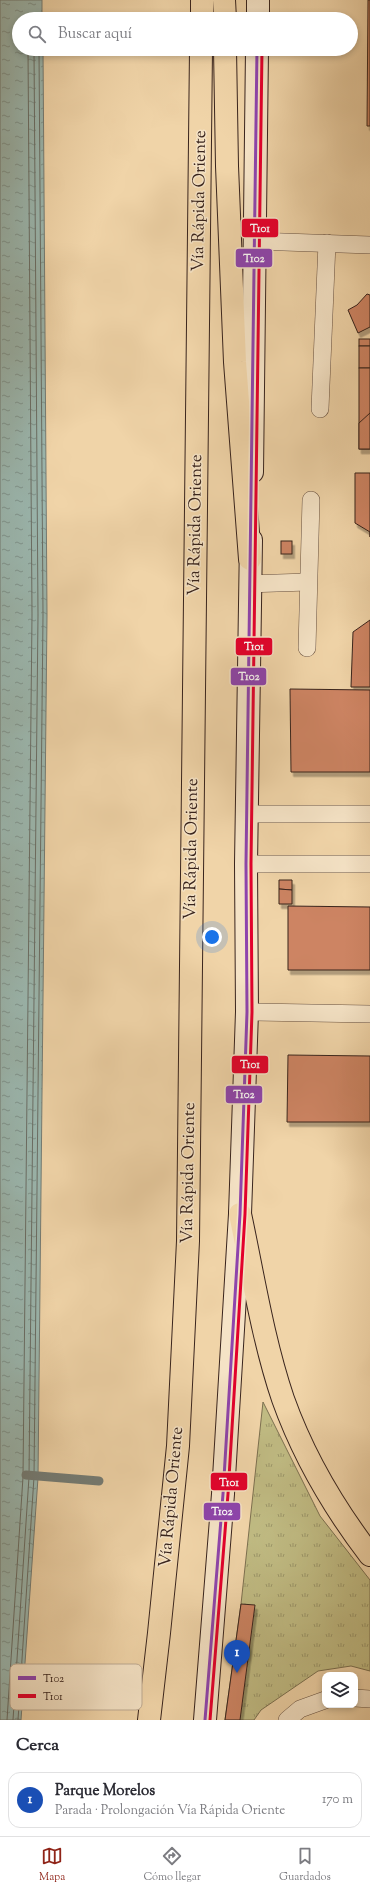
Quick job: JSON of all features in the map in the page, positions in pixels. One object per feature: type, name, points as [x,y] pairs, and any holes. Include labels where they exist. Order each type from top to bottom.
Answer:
[{"type":"main road","points":[[202,0],[202,12]]},
{"type":"main road","points":[[224,0],[225,12]]},
{"type":"main road","points":[[258,0],[258,12]]},
{"type":"main road","name":"Vía Rápida Oriente","points":[[149,1720],[178,1446],[188,1241],[201,56]]},
{"type":"main road","points":[[225,56],[227,166],[234,362],[250,559]]},
{"type":"main road","points":[[205,1720],[223,1494],[240,1214],[247,1012],[246,814],[257,56]]},
{"type":"main road","points":[[240,1214],[268,1345],[283,1400],[303,1446],[332,1501],[366,1548]]},
{"type":"lane","points":[[255,241],[370,245]]},
{"type":"lane","points":[[320,409],[327,243]]},
{"type":"lane","points":[[308,648],[308,582],[312,500]]},
{"type":"lane","points":[[250,584],[308,582]]},
{"type":"lane","points":[[246,814],[370,814]]},
{"type":"lane","points":[[246,864],[370,864]]},
{"type":"lane","points":[[247,1012],[370,1014]]},
{"type":"lane","points":[[358,1698],[370,1699]]},
{"type":"lane","points":[[287,1720],[300,1709],[322,1701]]},
{"type":"green space","points":[[263,1402],[320,1516],[370,1580],[370,1671],[351,1666],[318,1671],[261,1710],[254,1720],[225,1720],[241,1604]]},
{"type":"water","points":[[0,0],[42,0],[42,12],[12,12],[12,56],[43,56],[47,615],[38,1478],[25,1664],[10,1664],[10,1710],[22,1710],[21,1720],[0,1720]]},
{"type":"building","points":[[368,0],[370,0],[370,126],[367,126]]},
{"type":"building","points":[[367,294],[370,295],[370,327],[358,333],[348,310],[357,305]]},
{"type":"building","points":[[359,339],[370,339],[370,346],[359,346]]},
{"type":"building","points":[[359,346],[370,346],[370,368],[359,368]]},
{"type":"building","points":[[359,368],[370,368],[370,449],[359,449]]},
{"type":"building","points":[[370,413],[370,449],[359,449],[359,423]]},
{"type":"building","points":[[355,473],[370,473],[370,532],[355,523]]},
{"type":"building","points":[[281,541],[292,541],[292,554],[281,554]]},
{"type":"building","points":[[370,620],[370,687],[351,687],[353,632]]},
{"type":"building","points":[[290,689],[370,690],[370,772],[291,772]]},
{"type":"building","points":[[279,880],[292,880],[292,890],[279,889]]},
{"type":"building","points":[[279,889],[292,890],[292,904],[279,904]]},
{"type":"building","points":[[288,906],[370,907],[370,970],[288,970]]},
{"type":"building","points":[[288,1055],[370,1056],[370,1122],[287,1122]]},
{"type":"building","points":[[241,1604],[255,1605],[240,1720],[225,1720]]},
{"type":"waterway","points":[[26,1475],[99,1481]]},
{"type":"transit line","name":"T102","points":[[205,1720],[223,1494],[240,1214],[247,1012],[246,864],[257,56]]},
{"type":"transit line","name":"T101","points":[[210,1720],[228,1494],[245,1214],[252,1012],[251,864],[262,56]]},
{"type":"place","name":"Parque Morelos","points":[[237,1673]]}]
